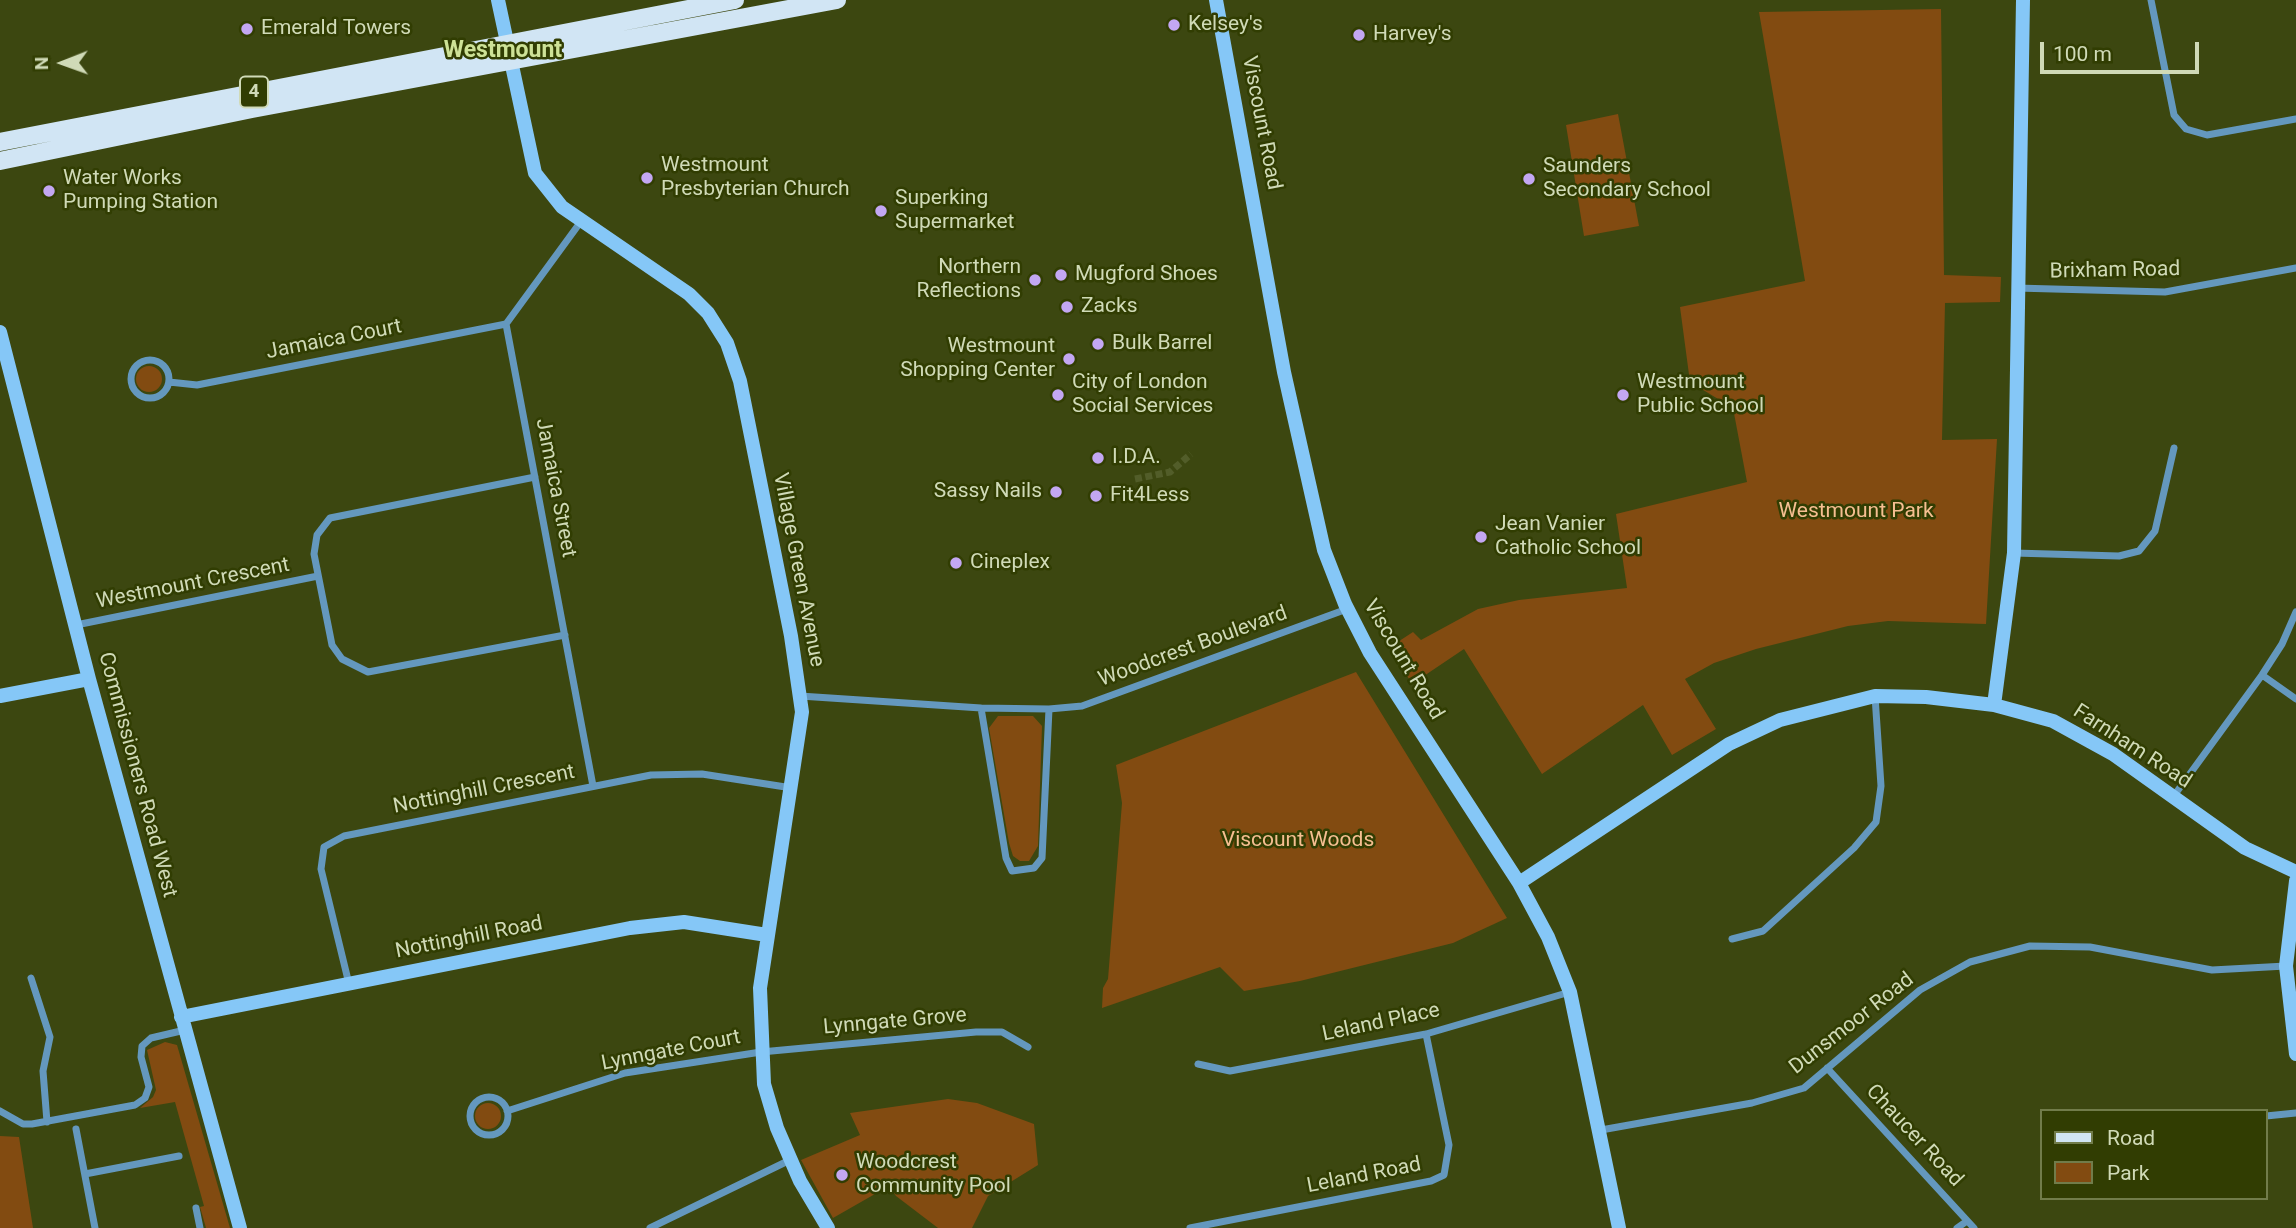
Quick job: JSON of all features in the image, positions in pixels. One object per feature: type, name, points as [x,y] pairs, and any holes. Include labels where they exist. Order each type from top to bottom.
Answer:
[{"type":"main road","name":"4","points":[[0,142],[735,0]]},
{"type":"main road","name":"4","points":[[0,161],[252,109],[511,63],[837,0]]},
{"type":"street","name":"Village Green Avenue","points":[[498,0],[534,173],[562,207],[689,294],[708,313],[727,343],[740,382],[791,636],[802,712],[760,988],[761,1052],[767,1095],[777,1128],[828,1228]]},
{"type":"street","name":"Viscount Road","points":[[1216,0],[1305,474],[1324,550],[1347,609],[1370,653],[1519,883],[1548,937],[1570,992],[1601,1130],[1619,1228]]},
{"type":"street","points":[[1994,705],[2014,553],[2016,288],[2023,0]]},
{"type":"street","points":[[2151,0],[2174,115],[2186,129],[2207,135],[2296,119]]},
{"type":"street","points":[[506,324],[582,220]]},
{"type":"street","name":"Brixham Road","points":[[2016,288],[2165,292],[2296,268]]},
{"type":"street","name":"Jamaica Court","points":[[169,382],[197,385],[506,324]]},
{"type":"street","name":"Jamaica Street","points":[[506,324],[593,786]]},
{"type":"street","name":"Commissioners Road West","points":[[0,332],[89,679],[240,1228]]},
{"type":"street","name":"Jamaica Court","points":[[151,360],[164,367],[169,382],[164,392],[148,398],[134,390],[131,374],[141,362],[151,360]]},
{"type":"street","points":[[2014,553],[2119,556],[2139,551],[2155,530],[2174,448]]},
{"type":"street","name":"Westmount Crescent","points":[[534,477],[330,518],[317,535],[314,554],[318,576],[332,645],[342,659],[368,672],[565,635]]},
{"type":"street","name":"Westmount Crescent","points":[[76,625],[318,576]]},
{"type":"street","name":"Woodcrest Boulevard","points":[[799,696],[981,708],[1049,709],[1082,706],[1347,609]]},
{"type":"street","points":[[2172,797],[2262,675],[2296,612]]},
{"type":"street","points":[[2262,675],[2296,699]]},
{"type":"street","points":[[0,696],[89,679]]},
{"type":"street","points":[[1732,939],[1763,931],[1854,848],[1876,822],[1881,786],[1875,696]]},
{"type":"street","name":"Farnham Road","points":[[1519,883],[1729,744],[1780,720],[1875,696],[1926,696],[1994,705],[2053,721],[2113,754],[2245,848],[2296,872]]},
{"type":"street","points":[[981,708],[1006,858],[1012,871],[1034,868],[1042,858],[1049,709]]},
{"type":"street","name":"Nottinghill Crescent","points":[[349,984],[321,869],[324,847],[344,836],[651,775],[702,774],[792,788]]},
{"type":"street","points":[[2296,881],[2286,966],[2296,1054]]},
{"type":"street","name":"Nottinghill Road","points":[[183,1023],[349,984],[629,928],[684,922],[767,934]]},
{"type":"street","name":"Dunsmoor Road","points":[[1601,1130],[1752,1103],[1804,1088],[1920,989],[1970,962],[2030,946],[2090,947],[2212,970],[2286,966]]},
{"type":"street","points":[[31,978],[50,1037],[43,1071],[47,1122]]},
{"type":"street","name":"Leland Place","points":[[1198,1064],[1230,1071],[1426,1034],[1570,992]]},
{"type":"street","points":[[0,1111],[23,1124],[135,1105],[145,1098],[149,1087],[141,1057],[142,1046],[151,1038],[183,1023]]},
{"type":"street","name":"Lynngate Grove","points":[[761,1052],[976,1032],[1002,1032],[1028,1047]]},
{"type":"street","name":"Leland Road","points":[[1190,1228],[1431,1181],[1444,1175],[1449,1145],[1426,1034]]},
{"type":"street","name":"Lynngate Court","points":[[506,1111],[625,1073],[761,1052]]},
{"type":"street","name":"Chaucer Road","points":[[1827,1068],[1974,1228]]},
{"type":"street","points":[[486,1098],[501,1102],[506,1111],[505,1126],[497,1133],[481,1134],[471,1122],[473,1107],[486,1098]]},
{"type":"street","points":[[2268,1116],[2296,1113]]},
{"type":"street","points":[[76,1129],[95,1228]]},
{"type":"street","points":[[85,1174],[179,1156]]},
{"type":"street","points":[[650,1228],[791,1160]]},
{"type":"street","points":[[195,1208],[200,1228]]},
{"type":"street","points":[[1957,1228],[1967,1221]]},
{"type":"green space","name":"Westmount Park","points":[[1941,9],[1944,275],[2001,277],[2000,302],[1945,303],[1942,440],[1997,439],[1986,624],[1888,621],[1848,626],[1756,649],[1714,663],[1685,679],[1716,729],[1672,755],[1643,705],[1542,774],[1464,649],[1412,684],[1390,647],[1413,632],[1421,640],[1478,609],[1519,600],[1627,588],[1616,514],[1747,482],[1733,408],[1690,382],[1680,307],[1805,281],[1759,12]]},
{"type":"green space","points":[[1618,114],[1639,226],[1584,236],[1566,125]]},
{"type":"green space","points":[[149,366],[158,370],[162,379],[158,388],[149,392],[140,388],[136,379],[140,370]]},
{"type":"green space","name":"Viscount Woods","points":[[1356,672],[1507,918],[1453,943],[1300,981],[1244,991],[1220,967],[1102,1008],[1103,988],[1108,979],[1122,803],[1116,765]]},
{"type":"green space","points":[[998,716],[1033,716],[1042,726],[1038,846],[1029,861],[1020,861],[1013,856],[1009,843],[989,728]]},
{"type":"green space","points":[[165,1042],[177,1045],[230,1228],[206,1228],[200,1207],[204,1206],[175,1102],[140,1108],[153,1097],[156,1090],[147,1050]]},
{"type":"green space","points":[[948,1099],[977,1103],[1034,1124],[1038,1165],[988,1196],[972,1228],[938,1228],[896,1196],[889,1186],[833,1218],[801,1160],[860,1135],[850,1113]]},
{"type":"green space","points":[[488,1103],[497,1107],[501,1116],[497,1125],[488,1129],[479,1125],[475,1116],[479,1107]]},
{"type":"green space","points":[[0,1136],[19,1137],[33,1228],[0,1228]]},
{"type":"tunnel","points":[[1135,479],[1170,472],[1191,454]]},
{"type":"place","name":"Kelsey's","points":[[1174,25]]},
{"type":"place","name":"Emerald Towers","points":[[247,29]]},
{"type":"place","name":"Harvey's","points":[[1359,35]]},
{"type":"place","name":"Westmount Presbyterian Church","points":[[647,178]]},
{"type":"place","name":"Saunders Secondary School","points":[[1529,179]]},
{"type":"place","name":"Water Works Pumping Station","points":[[49,191]]},
{"type":"place","name":"Superking Supermarket","points":[[881,211]]},
{"type":"place","name":"Mugford Shoes","points":[[1061,275]]},
{"type":"place","name":"Northern Reflections","points":[[1035,280]]},
{"type":"place","name":"Zacks","points":[[1067,307]]},
{"type":"place","name":"Bulk Barrel","points":[[1098,344]]},
{"type":"place","name":"Westmount Shopping Center","points":[[1069,359]]},
{"type":"place","name":"City of London Social Services","points":[[1058,395]]},
{"type":"place","name":"Westmount Public School","points":[[1623,395]]},
{"type":"place","name":"I.D.A.","points":[[1098,458]]},
{"type":"place","name":"Sassy Nails","points":[[1056,492]]},
{"type":"place","name":"Fit4Less","points":[[1096,496]]},
{"type":"place","name":"Jean Vanier Catholic School","points":[[1481,537]]},
{"type":"place","name":"Cineplex","points":[[956,563]]},
{"type":"place","name":"Woodcrest Community Pool","points":[[842,1175]]},
{"type":"district","name":"Westmount","points":[[503,51]]}]
